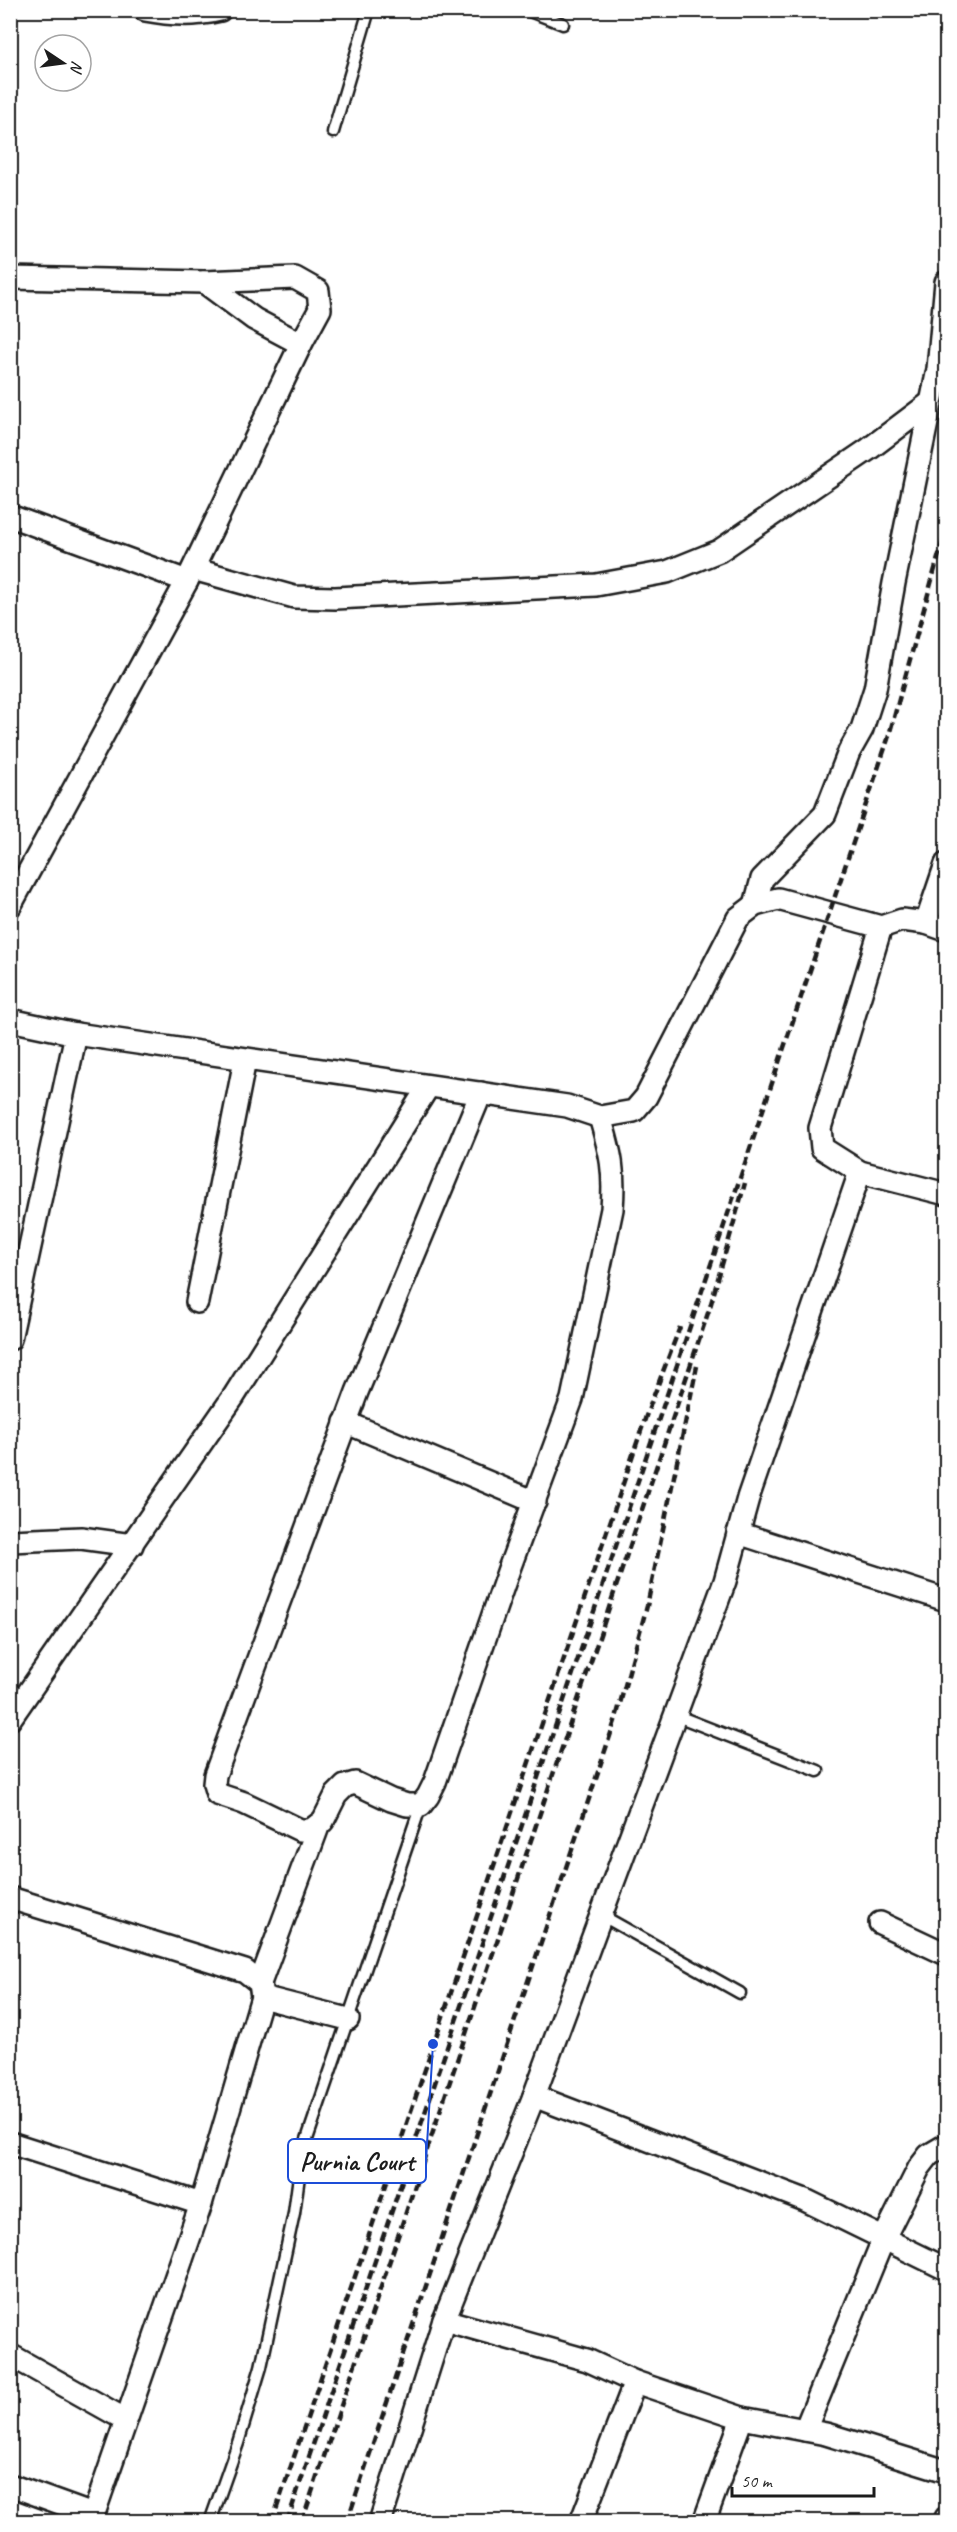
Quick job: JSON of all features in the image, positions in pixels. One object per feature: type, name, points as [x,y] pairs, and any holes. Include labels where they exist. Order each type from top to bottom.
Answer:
[{"type":"street","points":[[145,10],[174,15],[197,15],[220,10]]},
{"type":"street","points":[[10,278],[204,282],[295,278],[318,291],[320,309],[300,344],[190,575],[10,906]]},
{"type":"street","points":[[204,282],[254,320],[300,344]]},
{"type":"street","points":[[755,905],[762,879],[825,814],[849,752],[862,729],[875,689],[930,403],[942,370],[946,283]]},
{"type":"street","points":[[10,516],[190,575],[294,597],[335,598],[596,585],[667,572],[719,551],[869,449],[930,403]]},
{"type":"street","points":[[926,923],[946,864]]},
{"type":"street","points":[[10,1020],[76,1034],[567,1106],[600,1117],[634,1111],[646,1097],[738,918],[755,905],[778,899],[880,927],[902,920],[926,923],[946,930]]},
{"type":"street","points":[[880,927],[820,1128],[822,1148],[860,1172],[946,1194]]},
{"type":"street","points":[[10,1339],[76,1034]]},
{"type":"street","points":[[197,1302],[246,1060]]},
{"type":"street","points":[[10,1719],[234,1396],[428,1087]]},
{"type":"street","points":[[481,1093],[345,1422],[213,1784],[217,1794],[244,1803],[300,1830],[311,1830],[323,1821],[336,1795],[345,1786],[355,1784],[391,1800],[407,1805],[421,1805],[435,1782],[572,1400],[612,1209],[614,1177],[610,1149],[600,1117]]},
{"type":"street","points":[[380,2522],[444,2320],[534,2096],[725,1581],[738,1533],[860,1172]]},
{"type":"street","points":[[345,1422],[535,1502]]},
{"type":"street","points":[[738,1533],[946,1600]]},
{"type":"street","points":[[10,1540],[81,1538],[132,1545]]},
{"type":"street","points":[[10,2485],[92,2518],[201,2204],[261,1990],[319,1824]]},
{"type":"street","points":[[10,1898],[245,1971],[261,1990],[348,2019]]},
{"type":"street","points":[[880,1923],[946,1954]]},
{"type":"street","points":[[534,2096],[805,2200],[946,2269]]},
{"type":"street","points":[[10,2143],[201,2204]]},
{"type":"street","points":[[805,2430],[884,2240],[920,2168],[929,2155],[946,2145]]},
{"type":"street","points":[[444,2320],[587,2361],[635,2382],[742,2418],[825,2434],[946,2471]]},
{"type":"street","points":[[10,2355],[126,2420]]},
{"type":"street","points":[[581,2522],[635,2382]]},
{"type":"street","points":[[704,2522],[742,2418]]},
{"type":"lane","points":[[333,132],[369,10]]},
{"type":"lane","points":[[527,10],[563,24]]},
{"type":"lane","points":[[675,1715],[818,1771]]},
{"type":"lane","points":[[210,2522],[238,2443],[261,2367],[294,2213],[302,2154],[421,1805]]},
{"type":"lane","points":[[601,1915],[740,1993]]},
{"type":"railway","points":[[287,2522],[888,739],[946,529]]},
{"type":"railway","points":[[302,2522],[710,1307],[745,1183]]},
{"type":"railway","points":[[272,2522],[646,1416],[680,1327]]},
{"type":"railway","points":[[347,2522],[616,1718],[647,1606],[697,1366]]},
{"type":"place","name":"Purnia Court","points":[[433,2044]]}]
